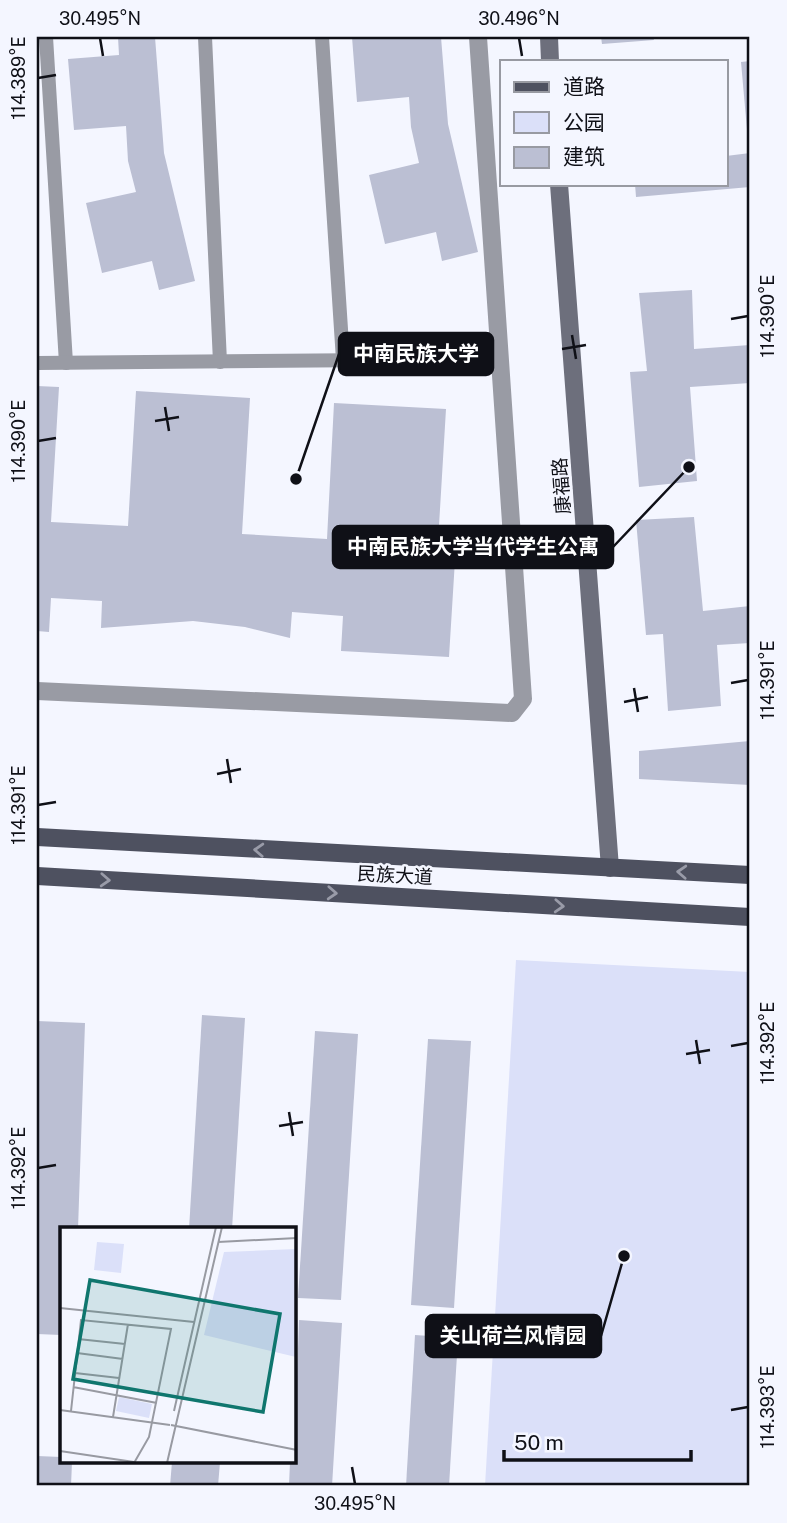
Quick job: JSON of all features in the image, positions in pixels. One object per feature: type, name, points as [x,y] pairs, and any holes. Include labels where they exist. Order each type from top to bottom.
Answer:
[{"type":"main road","name":"民族大道","points":[[37,837],[750,875]]},
{"type":"main road","name":"民族大道","points":[[37,876],[750,917]]},
{"type":"street","points":[[37,691],[512,713],[523,699],[478,37]]},
{"type":"street","points":[[549,37],[550,60]]},
{"type":"street","name":"康福路","points":[[559,186],[610,868]]},
{"type":"lane","points":[[46,37],[66,363]]},
{"type":"lane","points":[[205,37],[220,362]]},
{"type":"lane","points":[[322,37],[343,360]]},
{"type":"lane","points":[[37,363],[499,359]]},
{"type":"green space","points":[[516,960],[750,972],[750,1486],[485,1486]]},
{"type":"building","points":[[118,37],[155,37],[164,153],[195,281],[159,290],[152,261],[102,273],[86,203],[136,192],[128,161],[126,126],[74,130],[68,59],[119,55]]},
{"type":"building","points":[[352,37],[441,37],[448,124],[478,252],[442,261],[436,232],[385,244],[369,175],[419,163],[411,127],[409,97],[357,102]]},
{"type":"building","points":[[601,37],[653,37],[654,40],[602,44]]},
{"type":"building","points":[[750,61],[750,141],[748,141],[741,62]]},
{"type":"building","points":[[750,153],[750,187],[636,197],[635,186],[728,186],[728,156]]},
{"type":"building","points":[[692,290],[694,349],[750,345],[750,383],[690,387],[697,481],[639,487],[630,372],[647,371],[639,293]]},
{"type":"building","points":[[37,386],[59,387],[51,522],[128,526],[136,391],[250,398],[242,534],[327,539],[334,403],[446,409],[437,559],[455,560],[449,657],[341,651],[343,616],[292,612],[290,638],[245,627],[193,621],[101,628],[102,601],[51,598],[49,632],[37,631]]},
{"type":"building","points":[[694,517],[703,611],[750,606],[750,643],[717,645],[721,706],[668,711],[663,634],[646,635],[636,520]]},
{"type":"building","points":[[750,741],[750,785],[639,779],[639,751]]},
{"type":"building","points":[[202,1015],[245,1018],[232,1227],[189,1227]]},
{"type":"building","points":[[37,1021],[85,1023],[78,1227],[60,1227],[60,1335],[37,1334]]},
{"type":"building","points":[[315,1031],[358,1034],[341,1300],[298,1298]]},
{"type":"building","points":[[428,1039],[471,1041],[454,1308],[411,1305]]},
{"type":"building","points":[[299,1320],[342,1323],[332,1486],[289,1486],[290,1464],[296,1464]]},
{"type":"building","points":[[415,1335],[458,1338],[449,1486],[406,1486]]},
{"type":"building","points":[[37,1456],[60,1457],[60,1464],[72,1464],[71,1486],[37,1486]]},
{"type":"building","points":[[172,1464],[220,1464],[218,1486],[170,1486]]},
{"type":"place","name":"中南民族大学当代学生公寓","points":[[689,467]]},
{"type":"place","name":"中南民族大学","points":[[296,479]]},
{"type":"place","name":"关山荷兰风情园","points":[[624,1256]]}]
